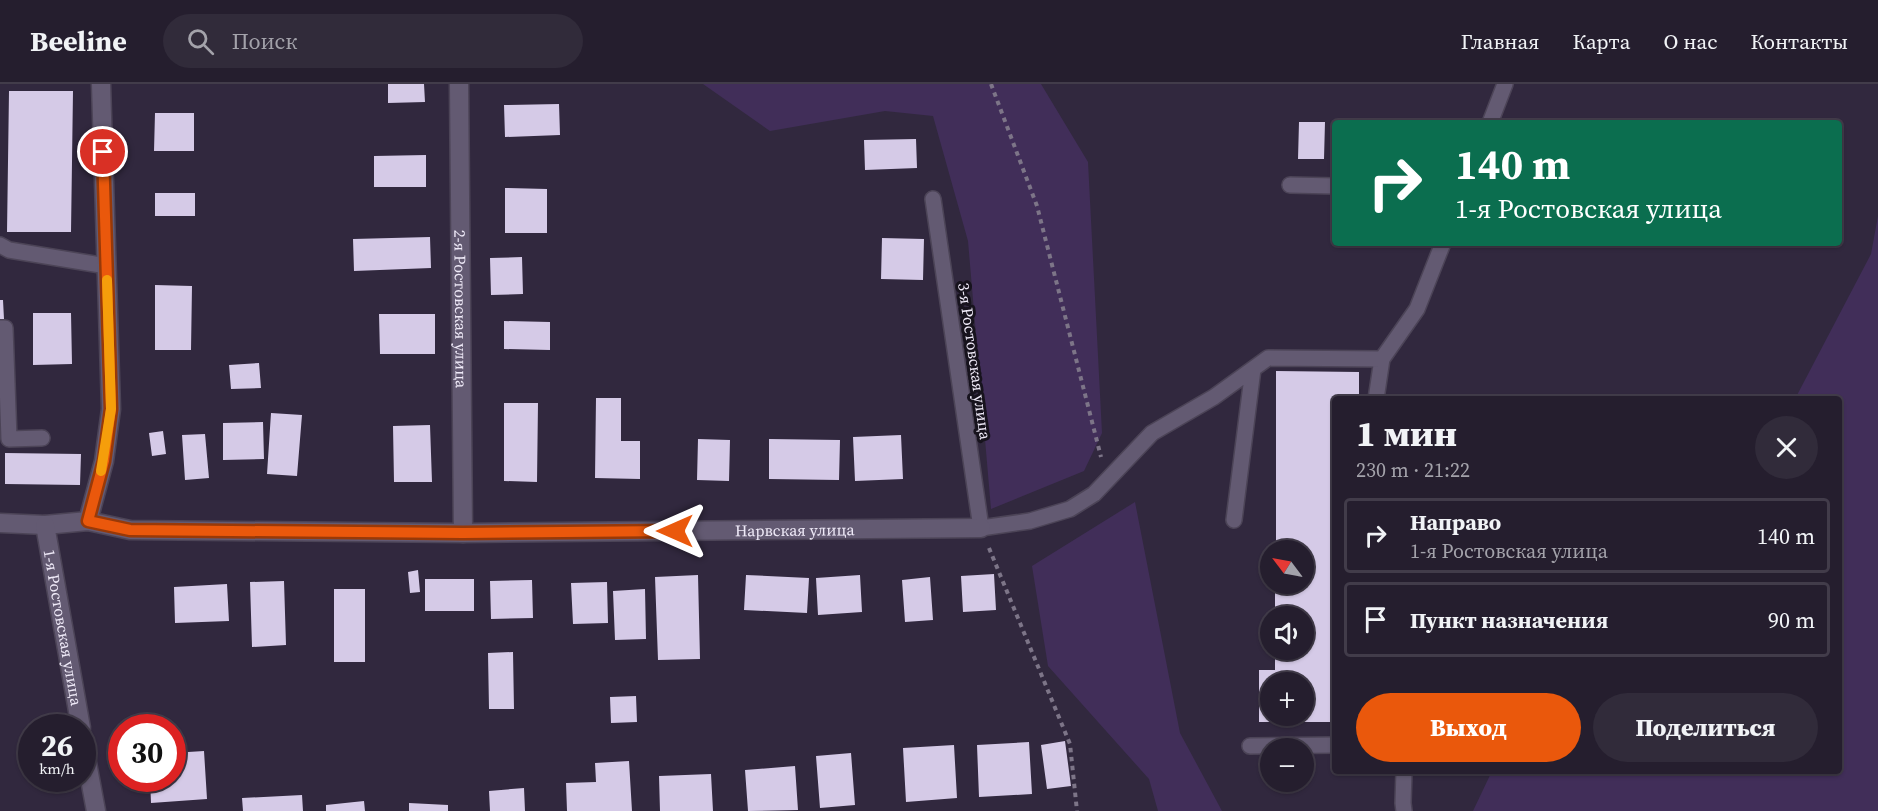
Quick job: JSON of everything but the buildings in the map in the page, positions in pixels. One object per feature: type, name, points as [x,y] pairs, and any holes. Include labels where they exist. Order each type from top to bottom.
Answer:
[{"type":"street","points":[[88,521],[104,461],[111,409],[101,84]]},
{"type":"street","name":"2-я Ростовская улица","points":[[459,84],[463,533]]},
{"type":"street","name":"Нарвская улица","points":[[0,523],[45,525],[88,521],[130,530],[463,533],[981,528]]},
{"type":"street","name":"1-я Ростовская улица","points":[[45,525],[79,714]]},
{"type":"street","points":[[92,792],[96,811]]},
{"type":"lane","points":[[1491,120],[1505,84]]},
{"type":"lane","points":[[1290,185],[1332,186]]},
{"type":"lane","name":"3-я Ростовская улица","points":[[933,199],[981,528]]},
{"type":"lane","points":[[0,245],[9,250],[107,266]]},
{"type":"lane","points":[[1376,396],[1382,359],[1417,309],[1442,246]]},
{"type":"lane","points":[[0,328],[5,328],[4,438],[42,438]]},
{"type":"lane","points":[[981,528],[1030,522],[1070,509],[1094,494],[1152,433],[1214,397],[1268,358],[1382,359]]},
{"type":"lane","points":[[1234,520],[1253,369]]},
{"type":"lane","points":[[1250,746],[1332,745]]},
{"type":"lane","points":[[1404,774],[1402,804],[1404,811]]},
{"type":"path","points":[[991,84],[1037,206],[1101,456],[1096,465]]},
{"type":"path","points":[[981,528],[1070,744],[1077,811]]},
{"type":"shaded area","points":[[703,84],[1041,84],[1088,162],[1102,433],[1084,471],[991,509],[968,241],[933,116],[885,111],[770,131]]},
{"type":"shaded area","points":[[1878,216],[1878,811],[1473,811],[1491,774],[1842,774],[1842,396],[1797,396],[1871,254]]},
{"type":"shaded area","points":[[1135,502],[1180,733],[1222,811],[1158,811],[1149,779],[1048,666],[1032,566]]},
{"type":"slow traffic","points":[[101,471],[111,409],[107,280]]},
{"type":"route","points":[[103,152],[111,409],[104,461],[88,521],[130,530],[463,533],[675,531]]}]
